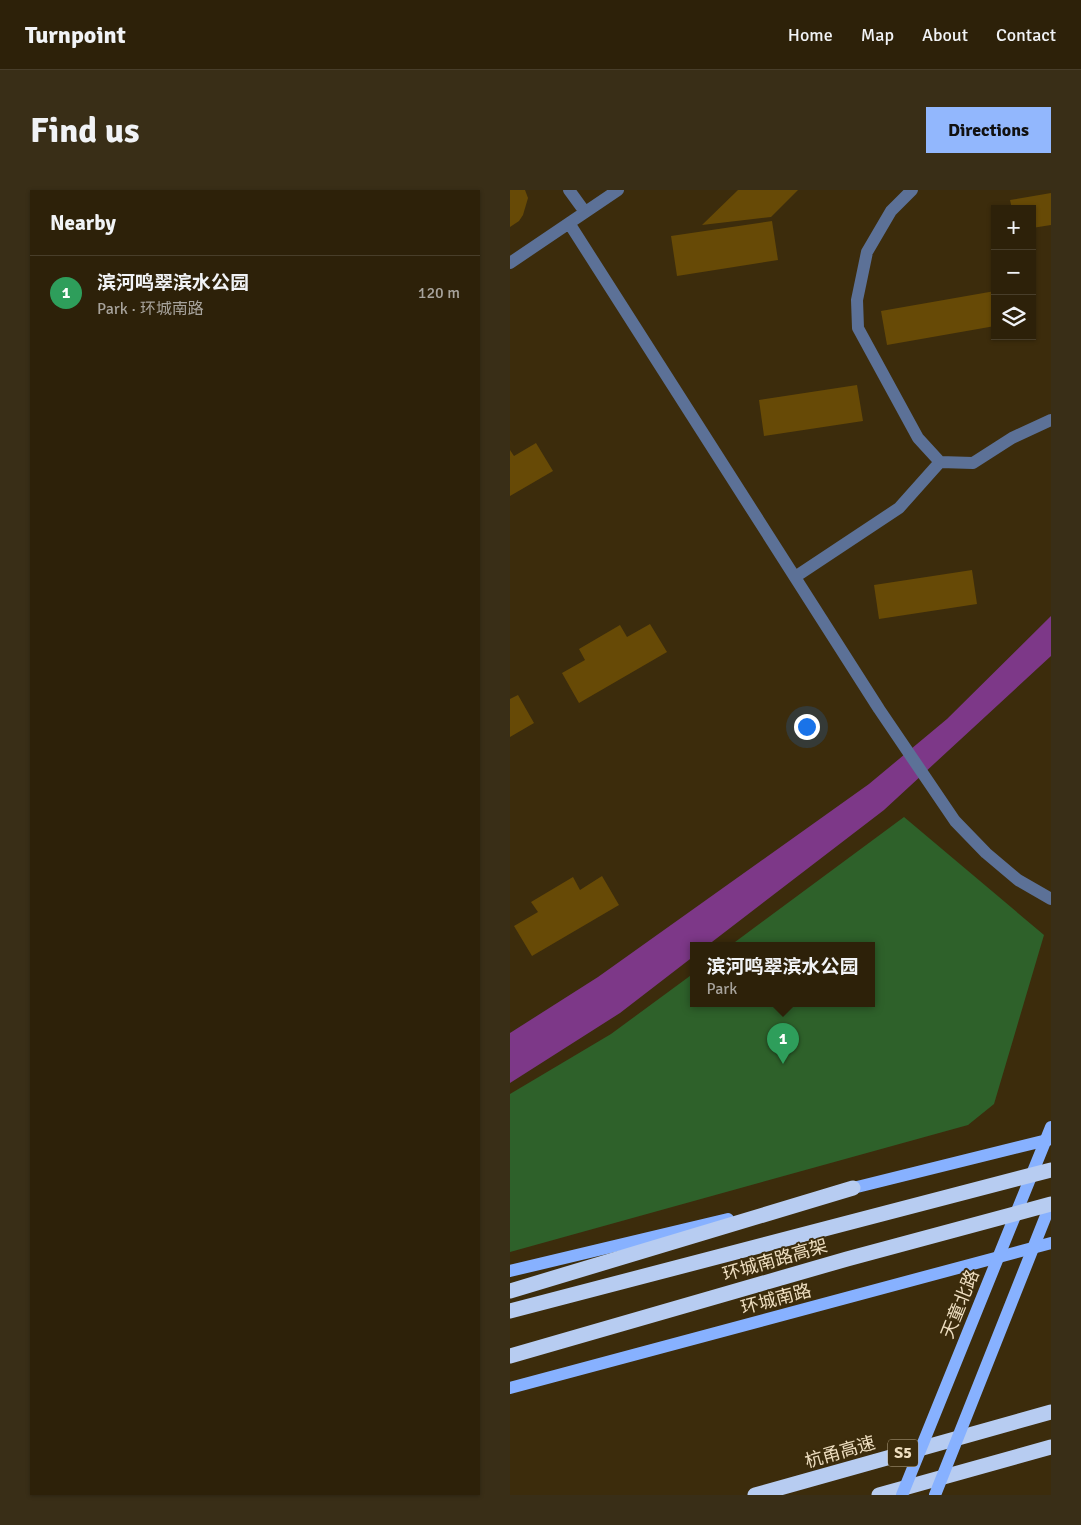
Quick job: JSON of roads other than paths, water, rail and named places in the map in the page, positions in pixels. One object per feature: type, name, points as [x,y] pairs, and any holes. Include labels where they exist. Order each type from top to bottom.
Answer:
[{"type":"highway","name":"环城南路高架","points":[[510,1311],[1051,1170]]},
{"type":"highway","points":[[510,1291],[853,1188]]},
{"type":"highway","name":"环城南路高架","points":[[510,1356],[847,1259],[1051,1203]]},
{"type":"highway","name":"杭甬高速","points":[[755,1495],[1051,1412]]},
{"type":"highway","name":"S5","points":[[879,1495],[1051,1446]]},
{"type":"main road","name":"天童北路","points":[[902,1495],[1051,1127]]},
{"type":"main road","points":[[510,1271],[1051,1139]]},
{"type":"main road","points":[[935,1495],[1051,1203]]},
{"type":"main road","name":"环城南路","points":[[510,1388],[1051,1243]]},
{"type":"street","points":[[569,190],[585,212]]},
{"type":"street","points":[[510,263],[618,190]]},
{"type":"street","points":[[912,190],[890,211],[867,252],[857,300],[858,328],[918,438],[940,462],[973,462],[1012,438],[1051,420]]},
{"type":"street","points":[[569,223],[795,577],[955,821],[986,853],[1018,880],[1051,899]]},
{"type":"street","points":[[795,577],[899,508],[940,462]]},
{"type":"place","name":"滨河鸣翠滨水公园","points":[[783,1064]]}]
